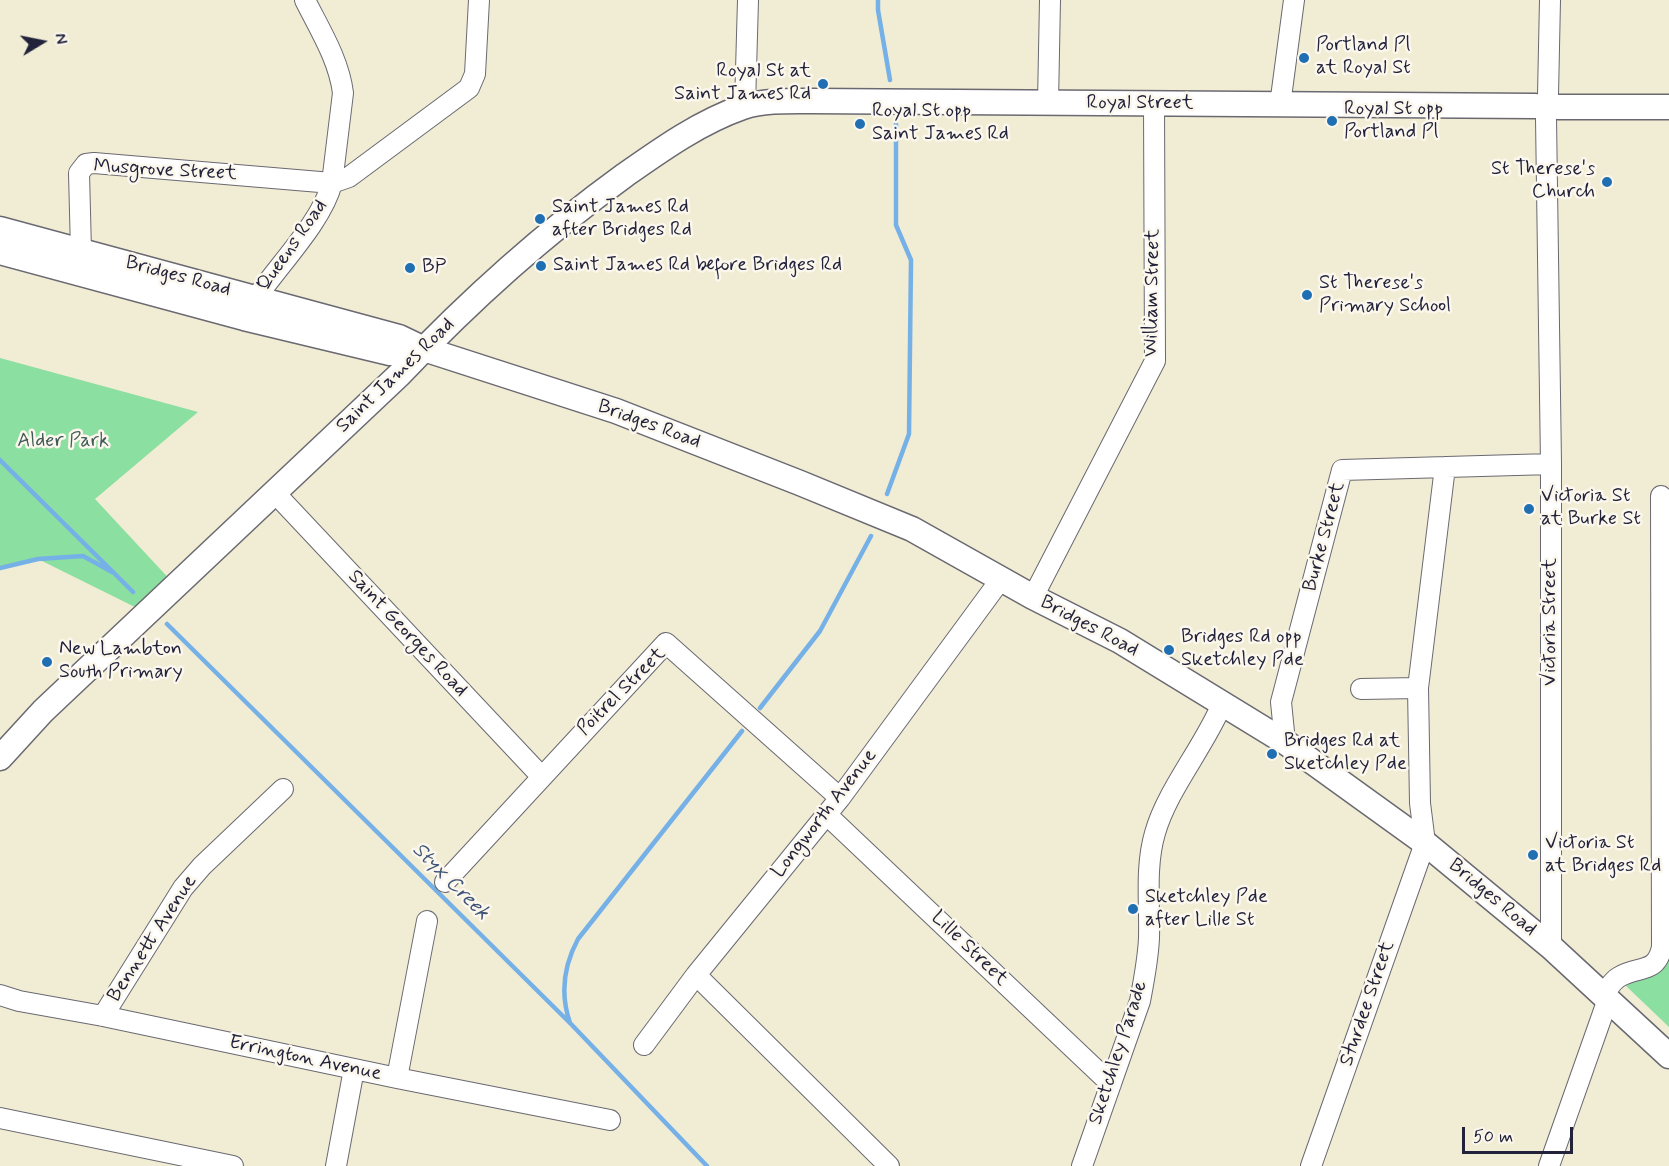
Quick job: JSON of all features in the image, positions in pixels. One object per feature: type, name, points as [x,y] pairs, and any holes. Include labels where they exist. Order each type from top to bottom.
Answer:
[{"type":"main road","name":"Royal Street","points":[[746,106],[811,101],[1669,107]]},
{"type":"main road","name":"Saint James Road","points":[[0,758],[43,711],[540,242],[583,206],[658,151],[711,120],[746,106]]},
{"type":"main road","name":"Bridges Road","points":[[0,229],[81,250],[390,353],[424,350],[616,411],[912,529],[1033,597],[1120,641],[1284,742],[1425,843],[1551,947],[1669,1056]]},
{"type":"main road","name":"Bridges Road","points":[[0,252],[250,308]]},
{"type":"street","name":"Queens Road","points":[[250,308],[318,214],[329,196],[332,183],[343,93],[341,78],[305,0]]},
{"type":"street","points":[[332,183],[350,177],[469,88],[475,74],[479,0]]},
{"type":"street","points":[[746,106],[748,0]]},
{"type":"street","points":[[1048,103],[1050,0]]},
{"type":"street","points":[[1280,105],[1294,0]]},
{"type":"street","name":"Victoria Street","points":[[1550,0],[1547,107],[1551,464],[1551,947]]},
{"type":"street","name":"William Street","points":[[1033,597],[1155,361],[1154,104]]},
{"type":"street","name":"Musgrove Street","points":[[81,250],[79,172],[86,164],[332,183]]},
{"type":"street","name":"Burke Street","points":[[1284,742],[1281,702],[1342,470],[1551,464]]},
{"type":"street","points":[[1425,843],[1420,802],[1418,688],[1445,467]]},
{"type":"street","name":"Saint Georges Road","points":[[273,492],[541,776]]},
{"type":"street","points":[[1549,1166],[1605,997],[1620,976],[1653,965],[1657,961],[1662,946],[1662,496]]},
{"type":"street","name":"Longworth Avenue","points":[[644,1045],[696,975],[827,815],[1001,579]]},
{"type":"street","name":"Poitrel Street","points":[[445,882],[666,643],[840,798]]},
{"type":"street","points":[[1361,688],[1418,688]]},
{"type":"street","points":[[1254,722],[1281,702]]},
{"type":"street","name":"Sketchley Parade","points":[[1082,1166],[1140,1001],[1149,938],[1150,857],[1155,833],[1162,812],[1222,704]]},
{"type":"street","name":"Bennett Avenue","points":[[103,1016],[183,888],[202,866],[283,789]]},
{"type":"street","name":"Lille Street","points":[[827,815],[1111,1084]]},
{"type":"street","name":"Sturdee Street","points":[[1311,1166],[1425,843]]},
{"type":"street","points":[[396,1078],[427,921]]},
{"type":"street","points":[[696,975],[889,1166]]},
{"type":"street","name":"Errington Avenue","points":[[0,995],[19,1001],[103,1016],[396,1078],[610,1120]]},
{"type":"street","points":[[336,1166],[354,1069]]},
{"type":"street","points":[[0,1118],[232,1166]]},
{"type":"green space","name":"Alder Park","points":[[0,358],[198,412],[95,499],[175,585],[147,613],[38,559],[0,568]]},
{"type":"green space","points":[[1665,961],[1669,961],[1669,1027],[1624,984]]},
{"type":"waterway","points":[[878,0],[890,80]]},
{"type":"waterway","points":[[887,494],[909,434],[911,260],[896,225],[896,124]]},
{"type":"waterway","points":[[0,460],[114,573]]},
{"type":"waterway","points":[[760,708],[820,631],[871,536]]},
{"type":"waterway","name":"Styx Creek","points":[[0,568],[38,559],[83,556],[114,573],[133,592]]},
{"type":"waterway","name":"Styx Creek","points":[[167,624],[571,1024],[707,1166]]},
{"type":"waterway","points":[[570,1023],[565,1001],[565,980],[569,959],[578,939],[742,731]]},
{"type":"place","name":"Portland Pl at Royal St","points":[[1304,58]]},
{"type":"place","name":"Royal St at Saint James Rd","points":[[823,84]]},
{"type":"place","name":"Royal St opp Portland Pl","points":[[1332,121]]},
{"type":"place","name":"Royal St opp Saint James Rd","points":[[860,124]]},
{"type":"place","name":"St Therese's Church","points":[[1607,182]]},
{"type":"place","name":"Saint James Rd after Bridges Rd","points":[[540,219]]},
{"type":"place","name":"Saint James Rd before Bridges Rd","points":[[541,266]]},
{"type":"place","name":"BP","points":[[410,268]]},
{"type":"place","name":"St Therese's Primary School","points":[[1307,295]]},
{"type":"place","name":"Victoria St at Burke St","points":[[1529,509]]},
{"type":"place","name":"Bridges Rd opp Sketchley Pde","points":[[1169,650]]},
{"type":"place","name":"New Lambton South Primary","points":[[47,662]]},
{"type":"place","name":"Bridges Rd at Sketchley Pde","points":[[1272,754]]},
{"type":"place","name":"Victoria St at Bridges Rd","points":[[1533,855]]},
{"type":"place","name":"Sketchley Pde after Lille St","points":[[1133,909]]}]
